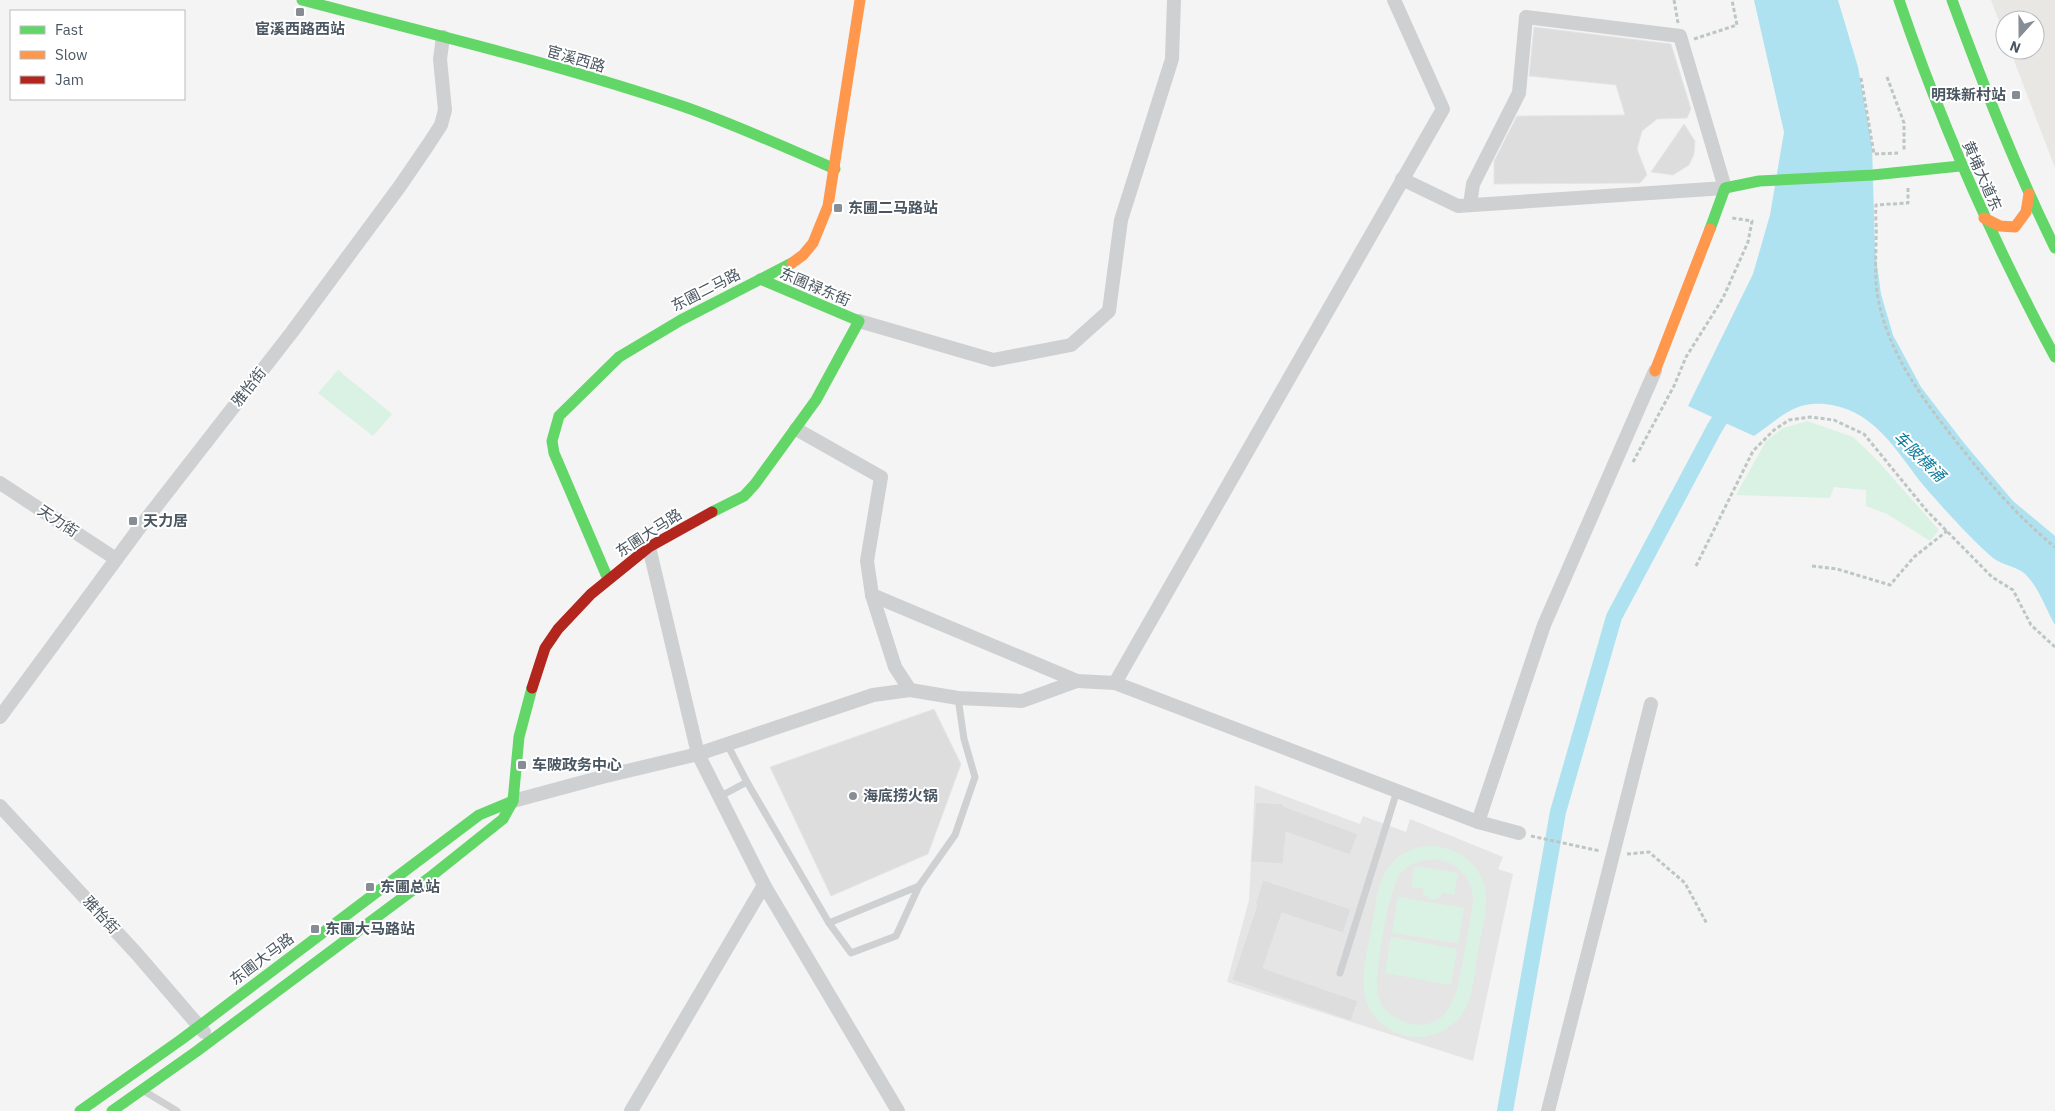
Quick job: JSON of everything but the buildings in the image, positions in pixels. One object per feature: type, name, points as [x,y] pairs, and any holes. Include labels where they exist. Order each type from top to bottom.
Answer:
[{"type":"street","name":"宦溪西路","points":[[302,0],[443,37],[663,100],[747,132],[835,169]]},
{"type":"street","name":"东圃二马路","points":[[608,579],[554,453],[552,440],[560,416],[604,371],[639,343],[797,260],[811,249],[824,221],[835,169],[860,0]]},
{"type":"street","points":[[859,322],[993,360],[1071,345],[1109,311],[1121,220],[1172,59],[1174,0]]},
{"type":"street","points":[[1115,683],[1443,109],[1394,0]]},
{"type":"street","name":"黄埔大道东","points":[[1899,0],[1915,51],[1960,166],[2020,294],[2055,357]]},
{"type":"street","points":[[1952,0],[1987,96],[2029,194],[2055,248]]},
{"type":"street","points":[[1470,205],[1473,184],[1519,94],[1526,17],[1681,39],[1725,188],[1655,371],[1544,625],[1478,822]]},
{"type":"street","name":"雅怡街","points":[[0,717],[116,559],[292,332],[428,145],[441,125],[445,110],[440,65],[443,37]]},
{"type":"street","points":[[1402,178],[1458,206],[1725,188],[1759,181],[1873,175],[1960,166]]},
{"type":"street","points":[[1984,218],[2000,226],[2015,227],[2026,212],[2029,194]]},
{"type":"street","name":"东圃禄东街","points":[[760,279],[859,322]]},
{"type":"street","name":"东圃大马路","points":[[80,1111],[133,1085],[211,1040],[489,832],[503,819],[513,801],[519,737],[546,648],[571,613],[608,579],[649,547],[744,496],[760,478],[816,400],[859,322]]},
{"type":"street","points":[[796,429],[881,477],[866,561],[872,595],[895,667],[910,690]]},
{"type":"street","name":"天力街","points":[[0,483],[116,559]]},
{"type":"street","points":[[649,547],[698,754],[764,885],[898,1111]]},
{"type":"street","points":[[872,595],[1077,681],[1115,683],[1478,822],[1519,833]]},
{"type":"street","points":[[513,801],[698,754],[873,695],[910,690],[958,698],[1022,701],[1077,681]]},
{"type":"street","points":[[1548,1111],[1651,704]]},
{"type":"street","name":"东圃大马路","points":[[112,1111],[133,1085],[199,1026],[479,815],[513,801]]},
{"type":"street","name":"雅怡街","points":[[0,806],[137,954],[211,1040]]},
{"type":"street","points":[[631,1111],[764,885]]},
{"type":"lane","points":[[727,744],[829,923],[851,952],[896,936],[919,886],[955,835],[975,777],[964,739],[958,698]]},
{"type":"lane","points":[[719,797],[747,782]]},
{"type":"lane","points":[[1340,973],[1397,791]]},
{"type":"lane","points":[[829,923],[919,886]]},
{"type":"lane","points":[[133,1085],[177,1111]]},
{"type":"path","points":[[1674,0],[1681,39],[1737,25],[1732,0]]},
{"type":"path","points":[[1888,77],[1904,123],[1908,203],[1876,205],[1874,266],[1879,302],[1886,328],[1909,376],[1925,402],[1987,482],[2014,511],[2055,547]]},
{"type":"path","points":[[1862,78],[1874,154],[1904,152]]},
{"type":"path","points":[[1632,463],[1674,386],[1686,358],[1723,298],[1748,242],[1752,221],[1728,217]]},
{"type":"path","points":[[1696,566],[1753,451],[1774,430],[1789,420],[1810,417],[1834,420],[1864,434],[1927,511],[1946,531],[1992,577],[2013,590],[2031,625],[2055,647]]},
{"type":"path","points":[[1812,566],[1837,570],[1890,585],[1914,557],[1946,531]]},
{"type":"path","points":[[1519,833],[1594,850],[1649,852],[1685,883],[1708,924]]},
{"type":"shaded area","points":[[1991,0],[2055,0],[2055,168],[2014,60],[2045,60],[2045,10],[1995,11]]},
{"type":"shaded area","points":[[1255,785],[1360,824],[1363,816],[1406,832],[1410,819],[1503,857],[1498,869],[1513,874],[1473,1061],[1227,982],[1249,900]]},
{"type":"green space","points":[[338,370],[392,414],[373,436],[318,393]]},
{"type":"green space","points":[[1807,421],[1853,437],[1876,459],[1939,530],[1930,541],[1887,514],[1866,506],[1866,490],[1834,487],[1830,498],[1736,495],[1766,441],[1783,428]]},
{"type":"green space","points":[[1427,846],[1449,849],[1460,854],[1476,868],[1485,888],[1486,907],[1468,1004],[1456,1022],[1446,1029],[1434,1034],[1416,1037],[1392,1031],[1374,1016],[1364,992],[1364,979],[1376,901],[1386,870],[1398,857],[1412,850]],"holes":[[[1433,859],[1450,863],[1462,872],[1471,886],[1473,894],[1459,981],[1451,1005],[1444,1015],[1435,1022],[1423,1025],[1408,1023],[1389,1013],[1382,1005],[1378,996],[1378,972],[1387,914],[1396,883],[1403,871],[1419,862]]]},
{"type":"green space","points":[[1415,866],[1458,873],[1454,895],[1442,892],[1440,898],[1430,900],[1428,896],[1423,895],[1424,889],[1411,887]]},
{"type":"green space","points":[[1398,897],[1464,908],[1458,943],[1392,933]]},
{"type":"green space","points":[[1391,937],[1457,949],[1451,985],[1385,973]]},
{"type":"water","name":"车陂横涌","points":[[1754,0],[1838,0],[1858,67],[1872,145],[1875,250],[1881,294],[1893,335],[1921,387],[1964,443],[2013,501],[2055,536],[2055,625],[2038,591],[2024,573],[1993,558],[1976,542],[1924,486],[1885,436],[1862,417],[1848,409],[1832,405],[1808,404],[1790,411],[1754,436],[1688,406],[1753,274],[1770,215],[1784,132]]},
{"type":"waterway","points":[[1505,1111],[1558,812],[1614,617],[1714,429],[1730,403]]},
{"type":"traffic: fast","points":[[302,0],[494,50],[638,91],[723,121],[835,169]]},
{"type":"traffic: fast","points":[[1899,0],[1950,137],[1989,226],[2055,357]]},
{"type":"traffic: fast","points":[[1952,0],[2000,125],[2026,187],[2055,248]]},
{"type":"traffic: fast","points":[[1710,229],[1725,188],[1759,181],[1873,175],[1960,166]]},
{"type":"traffic: fast","points":[[608,579],[554,453],[552,441],[559,416],[619,357],[681,320],[792,263]]},
{"type":"traffic: fast","points":[[712,512],[744,496],[755,484],[816,400],[859,321],[760,279]]},
{"type":"traffic: fast","points":[[112,1111],[197,1051],[429,878],[503,819],[513,801],[519,737],[532,688]]},
{"type":"traffic: fast","points":[[80,1111],[182,1039],[479,815],[513,801]]},
{"type":"traffic: slow","points":[[792,263],[803,255],[813,243],[828,206],[860,0]]},
{"type":"traffic: slow","points":[[1984,218],[2000,226],[2015,227],[2026,212],[2029,194]]},
{"type":"traffic: slow","points":[[1655,371],[1710,229]]},
{"type":"traffic: jam","points":[[532,688],[545,648],[558,629],[591,594],[649,547],[712,512]]},
{"type":"place","name":"宦溪西路西站","points":[[300,12]]},
{"type":"place","name":"明珠新村站","points":[[2016,95]]},
{"type":"place","name":"东圃二马路站","points":[[838,208]]},
{"type":"place","name":"天力居","points":[[133,521]]},
{"type":"place","name":"车陂政务中心","points":[[522,765]]},
{"type":"place","name":"海底捞火锅","points":[[853,796]]},
{"type":"place","name":"东圃总站","points":[[370,887]]},
{"type":"place","name":"东圃大马路站","points":[[315,929]]}]
